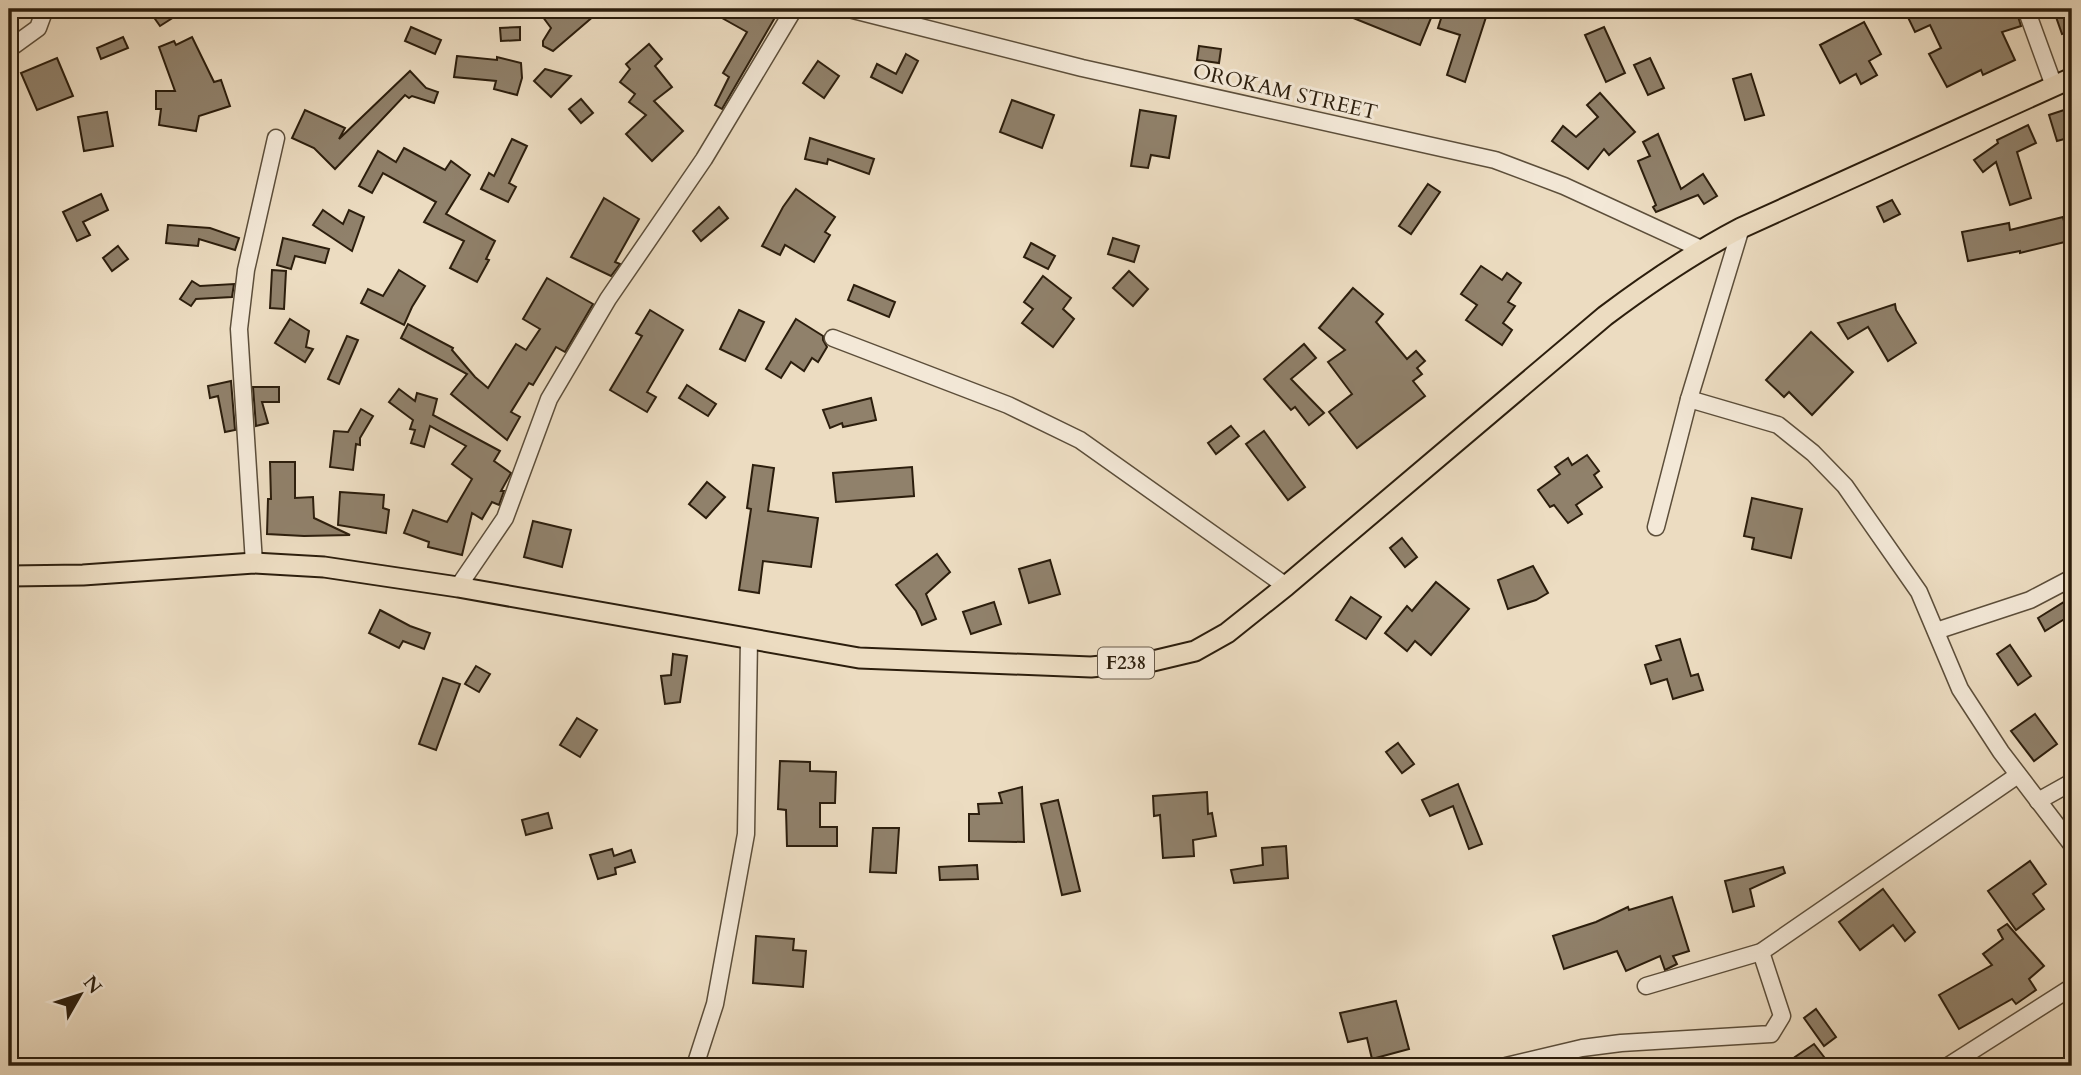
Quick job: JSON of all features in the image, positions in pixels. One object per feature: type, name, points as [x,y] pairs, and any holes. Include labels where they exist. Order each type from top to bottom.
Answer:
[{"type":"main road","name":"F238","points":[[9,576],[83,575],[254,563],[324,567],[458,587],[859,658],[1091,667],[1153,660],[1195,651],[1227,633],[1286,586],[1605,316],[1652,280],[1700,249],[1741,228],[2063,82]]},
{"type":"street","points":[[9,49],[38,28],[45,9]]},
{"type":"street","points":[[458,587],[505,518],[556,388],[608,299],[704,159],[794,9]]},
{"type":"street","name":"OROKAM STREET","points":[[849,9],[1082,68],[1495,160],[1564,186],[1700,249]]},
{"type":"street","points":[[2026,9],[2063,82]]},
{"type":"street","points":[[254,563],[239,329],[246,270],[276,138]]},
{"type":"street","points":[[1656,527],[1689,399],[1741,228]]},
{"type":"street","points":[[833,338],[1008,405],[1080,440],[1286,586]]},
{"type":"street","points":[[1689,399],[1778,425],[1813,453],[1845,486],[1919,592],[1960,689],[2018,775],[2072,845]]},
{"type":"street","points":[[1936,631],[2030,600],[2072,578]]},
{"type":"street","points":[[695,1066],[715,1004],[746,834],[749,638]]},
{"type":"street","points":[[1646,986],[1760,952],[2018,775]]},
{"type":"street","points":[[2038,801],[2072,782]]},
{"type":"street","points":[[1506,1066],[1582,1048],[1621,1043],[1771,1034],[1782,1016],[1760,952]]},
{"type":"street","points":[[1948,1066],[2072,987]]},
{"type":"building","points":[[148,9],[168,9],[174,17],[160,26]]},
{"type":"building","points":[[537,9],[602,9],[553,51],[543,46],[551,28]]},
{"type":"building","points":[[706,9],[767,9],[777,14],[722,109],[715,105],[729,77],[723,73],[747,32]]},
{"type":"building","points":[[1331,9],[1385,9],[1408,18],[1411,10],[1431,18],[1420,45]]},
{"type":"building","points":[[1444,9],[1463,9],[1486,17],[1465,82],[1447,75],[1460,35],[1438,28]]},
{"type":"building","points":[[1904,9],[1991,9],[1995,17],[2016,10],[2021,26],[2002,32],[2015,60],[1983,75],[1981,70],[1947,87],[1929,54],[1941,48],[1930,25],[1915,32]]},
{"type":"building","points":[[2069,9],[2072,31],[2062,34],[2055,14]]},
{"type":"building","points":[[1864,22],[1881,54],[1869,61],[1877,75],[1861,84],[1856,74],[1840,83],[1820,45]]},
{"type":"building","points":[[411,27],[441,40],[435,54],[405,41]]},
{"type":"building","points":[[520,27],[520,40],[501,41],[500,28]]},
{"type":"building","points":[[1604,27],[1625,73],[1606,82],[1585,35]]},
{"type":"building","points":[[123,37],[128,48],[101,59],[97,48]]},
{"type":"building","points":[[192,37],[214,82],[221,80],[230,106],[199,116],[196,131],[159,125],[161,109],[156,109],[156,91],[175,91],[159,47],[174,41],[176,45]]},
{"type":"building","points":[[649,44],[662,59],[655,66],[672,87],[654,101],[683,131],[652,161],[626,134],[646,115],[629,102],[635,94],[620,82],[630,69],[626,64]]},
{"type":"building","points":[[1199,46],[1221,49],[1219,63],[1197,60]]},
{"type":"building","points":[[906,54],[918,61],[902,93],[871,77],[877,64],[896,74]]},
{"type":"building","points":[[457,56],[497,60],[497,57],[521,63],[522,78],[517,95],[494,89],[496,81],[454,77]]},
{"type":"building","points":[[57,58],[73,96],[37,110],[21,73]]},
{"type":"building","points":[[1650,58],[1664,88],[1648,95],[1634,65]]},
{"type":"building","points":[[818,61],[839,76],[824,98],[803,83]]},
{"type":"building","points":[[545,69],[571,76],[551,97],[534,81]]},
{"type":"building","points":[[410,71],[426,88],[438,92],[434,103],[405,95],[335,169],[314,148],[292,138],[305,110],[345,128],[339,139]]},
{"type":"building","points":[[1751,74],[1764,115],[1745,120],[1733,79]]},
{"type":"building","points":[[1600,93],[1635,132],[1609,155],[1604,149],[1588,169],[1552,141],[1563,126],[1576,137],[1598,117],[1587,105]]},
{"type":"building","points":[[581,99],[593,113],[581,123],[569,109]]},
{"type":"building","points":[[1012,100],[1054,115],[1042,148],[1000,132]]},
{"type":"building","points":[[2067,109],[2072,137],[2057,141],[2049,115]]},
{"type":"building","points":[[1140,110],[1176,116],[1169,158],[1151,155],[1148,168],[1131,166]]},
{"type":"building","points":[[107,112],[113,146],[84,151],[78,117]]},
{"type":"building","points":[[2028,125],[2036,143],[2017,152],[2031,198],[2010,205],[1996,162],[1983,172],[1974,160],[1998,143],[1997,140]]},
{"type":"building","points":[[1658,134],[1681,189],[1703,174],[1717,196],[1704,204],[1698,195],[1656,212],[1653,207],[1656,205],[1638,161],[1650,156],[1643,142]]},
{"type":"building","points":[[810,138],[874,159],[869,174],[828,159],[827,164],[805,159]]},
{"type":"building","points":[[512,139],[527,146],[509,183],[516,187],[508,202],[481,189],[489,173],[494,176]]},
{"type":"building","points":[[404,148],[445,170],[451,161],[470,175],[446,214],[495,241],[486,259],[489,260],[477,282],[450,268],[464,241],[424,222],[436,202],[383,173],[372,193],[359,186],[378,151],[396,162]]},
{"type":"building","points":[[1428,184],[1440,192],[1411,234],[1399,226]]},
{"type":"building","points":[[796,189],[835,217],[825,232],[830,235],[814,262],[785,245],[780,255],[762,246]]},
{"type":"building","points":[[101,194],[108,210],[83,222],[90,235],[77,241],[63,212]]},
{"type":"building","points":[[604,198],[639,219],[615,262],[620,264],[611,276],[571,257]]},
{"type":"building","points":[[1892,200],[1900,214],[1884,222],[1877,207]]},
{"type":"building","points":[[719,207],[728,218],[701,241],[693,231]]},
{"type":"building","points":[[323,210],[343,224],[349,210],[364,217],[352,251],[313,225]]},
{"type":"building","points":[[2063,217],[2069,241],[2020,253],[1968,261],[1962,232],[2009,223],[2010,230]]},
{"type":"building","points":[[168,225],[210,228],[239,238],[235,250],[199,239],[198,246],[166,243]]},
{"type":"building","points":[[283,238],[329,249],[325,263],[295,256],[291,269],[277,265]]},
{"type":"building","points":[[1113,238],[1139,246],[1134,262],[1108,254]]},
{"type":"building","points":[[1031,243],[1055,256],[1048,269],[1024,257]]},
{"type":"building","points":[[118,246],[128,259],[112,271],[103,258]]},
{"type":"building","points":[[1481,266],[1502,280],[1507,273],[1521,283],[1508,302],[1515,306],[1503,323],[1512,330],[1502,345],[1466,320],[1477,305],[1461,294]]},
{"type":"building","points":[[272,270],[286,271],[284,309],[270,308]]},
{"type":"building","points":[[399,270],[425,286],[404,325],[361,303],[368,289],[383,296]]},
{"type":"building","points":[[1129,271],[1148,289],[1133,306],[1113,288]]},
{"type":"building","points":[[1043,276],[1071,298],[1063,309],[1074,319],[1053,347],[1022,323],[1033,309],[1024,302]]},
{"type":"building","points":[[547,278],[593,304],[565,352],[556,347],[533,385],[529,383],[511,412],[520,417],[507,440],[451,394],[467,374],[401,338],[408,324],[453,348],[475,377],[488,388],[516,344],[526,350],[540,329],[523,319]]},
{"type":"building","points":[[192,281],[200,286],[234,284],[232,297],[196,299],[191,306],[180,299]]},
{"type":"building","points":[[854,285],[895,302],[889,317],[848,300]]},
{"type":"building","points":[[1353,288],[1383,314],[1376,322],[1407,359],[1416,351],[1425,361],[1417,368],[1422,374],[1413,381],[1425,396],[1357,448],[1329,412],[1352,394],[1328,362],[1345,350],[1319,328]]},
{"type":"building","points":[[1895,304],[1916,343],[1888,361],[1868,327],[1848,339],[1838,323]]},
{"type":"building","points":[[650,310],[683,330],[647,392],[656,397],[647,412],[610,390],[642,336],[636,333]]},
{"type":"building","points":[[739,310],[764,322],[745,361],[720,349]]},
{"type":"building","points":[[290,319],[309,331],[306,347],[313,349],[305,362],[275,343]]},
{"type":"building","points":[[796,319],[823,336],[827,347],[818,362],[812,358],[804,371],[791,362],[781,378],[766,369]]},
{"type":"building","points":[[1811,332],[1853,372],[1812,415],[1789,392],[1784,397],[1766,380]]},
{"type":"building","points":[[347,336],[358,340],[339,384],[328,379]]},
{"type":"building","points":[[1304,344],[1316,358],[1291,379],[1324,413],[1309,425],[1295,407],[1291,410],[1264,379]]},
{"type":"building","points":[[231,381],[235,430],[225,432],[218,396],[210,398],[208,386]]},
{"type":"building","points":[[687,385],[716,404],[708,416],[679,398]]},
{"type":"building","points":[[253,387],[279,387],[279,402],[262,402],[268,423],[256,426]]},
{"type":"building","points":[[399,389],[415,401],[417,393],[437,399],[433,415],[500,451],[494,461],[511,473],[501,491],[504,491],[499,505],[492,502],[482,519],[472,513],[462,555],[428,547],[429,542],[404,533],[413,510],[447,522],[472,479],[452,464],[466,446],[430,426],[424,447],[411,443],[415,430],[410,429],[413,420],[389,402]]},
{"type":"building","points":[[871,398],[876,420],[843,427],[842,423],[830,428],[823,410]]},
{"type":"building","points":[[361,409],[373,416],[360,438],[360,445],[356,444],[353,470],[330,467],[334,431],[348,432]]},
{"type":"building","points":[[1231,426],[1239,436],[1216,454],[1208,443]]},
{"type":"building","points":[[1264,431],[1305,487],[1288,500],[1246,444]]},
{"type":"building","points":[[1587,455],[1599,471],[1594,475],[1602,487],[1576,505],[1582,514],[1568,523],[1554,505],[1550,507],[1538,490],[1560,474],[1555,467],[1568,458],[1572,465]]},
{"type":"building","points":[[270,462],[295,462],[295,498],[313,497],[314,518],[350,535],[267,534],[268,499],[271,499]]},
{"type":"building","points":[[753,465],[774,468],[768,511],[818,518],[811,567],[763,561],[759,593],[739,590],[751,509],[747,508]]},
{"type":"building","points":[[912,467],[914,496],[836,502],[833,473]]},
{"type":"building","points":[[707,482],[725,497],[706,518],[689,504]]},
{"type":"building","points":[[340,492],[384,495],[383,508],[389,510],[386,533],[338,525]]},
{"type":"building","points":[[1752,498],[1802,509],[1791,558],[1752,549],[1754,538],[1744,536]]},
{"type":"building","points":[[533,521],[571,530],[562,567],[524,557]]},
{"type":"building","points":[[1402,538],[1417,557],[1405,567],[1390,548]]},
{"type":"building","points":[[937,554],[950,572],[926,594],[936,619],[922,625],[916,611],[896,585]]},
{"type":"building","points":[[1050,560],[1060,594],[1029,603],[1019,569]]},
{"type":"building","points":[[1533,566],[1548,593],[1508,609],[1498,580]]},
{"type":"building","points":[[1436,582],[1469,609],[1431,655],[1415,641],[1407,651],[1385,633],[1407,606],[1412,611]]},
{"type":"building","points":[[1351,597],[1381,617],[1366,639],[1336,620]]},
{"type":"building","points":[[994,602],[1001,624],[971,634],[963,612]]},
{"type":"building","points":[[2064,602],[2071,615],[2045,631],[2038,618]]},
{"type":"building","points":[[380,610],[430,633],[424,649],[403,641],[399,648],[369,633]]},
{"type":"building","points":[[1680,639],[1691,676],[1698,674],[1703,690],[1673,699],[1667,679],[1651,684],[1645,665],[1661,660],[1656,646]]},
{"type":"building","points":[[2010,645],[2031,676],[2018,685],[1997,654]]},
{"type":"building","points":[[673,654],[687,656],[680,702],[665,704],[661,676],[671,675]]},
{"type":"building","points":[[476,666],[490,674],[479,692],[465,684]]},
{"type":"building","points":[[443,678],[460,684],[436,750],[419,744]]},
{"type":"building","points":[[2035,714],[2057,744],[2034,761],[2011,731]]},
{"type":"building","points":[[577,718],[597,730],[580,757],[560,745]]},
{"type":"building","points":[[1398,743],[1414,764],[1402,773],[1386,752]]},
{"type":"building","points":[[780,761],[810,762],[810,771],[836,772],[835,803],[820,803],[820,827],[837,827],[837,846],[787,846],[786,810],[778,809]]},
{"type":"building","points":[[1458,784],[1482,844],[1469,849],[1453,806],[1430,816],[1422,800]]},
{"type":"building","points":[[1022,787],[1024,842],[969,841],[969,814],[979,814],[978,804],[1002,803],[999,793]]},
{"type":"building","points":[[1207,792],[1208,814],[1212,813],[1216,836],[1193,840],[1194,856],[1163,858],[1160,815],[1154,816],[1153,796]]},
{"type":"building","points":[[1058,800],[1080,891],[1062,895],[1041,804]]},
{"type":"building","points":[[548,813],[552,828],[526,835],[522,820]]},
{"type":"building","points":[[873,828],[899,828],[896,873],[870,872]]},
{"type":"building","points":[[1286,846],[1288,878],[1234,883],[1231,870],[1263,865],[1262,848]]},
{"type":"building","points":[[612,849],[614,856],[631,850],[635,862],[615,868],[616,874],[598,879],[590,855]]},
{"type":"building","points":[[2030,861],[2046,884],[2033,894],[2044,909],[2016,930],[1988,891]]},
{"type":"building","points":[[977,865],[978,879],[940,880],[939,867]]},
{"type":"building","points":[[1783,867],[1785,873],[1750,889],[1754,906],[1733,912],[1725,881]]},
{"type":"building","points":[[1883,889],[1915,932],[1905,941],[1893,925],[1860,950],[1839,922]]},
{"type":"building","points":[[1672,897],[1689,951],[1673,956],[1677,964],[1665,970],[1660,956],[1626,971],[1617,951],[1564,969],[1553,936],[1596,922],[1628,907],[1629,910]]},
{"type":"building","points":[[2007,924],[2044,966],[2029,979],[2036,990],[2016,1004],[2012,999],[1959,1029],[1939,995],[1992,965],[1983,954],[2003,939],[1998,930]]},
{"type":"building","points":[[756,936],[794,939],[793,950],[806,951],[803,987],[753,983]]},
{"type":"building","points":[[1396,1001],[1409,1049],[1372,1059],[1367,1038],[1348,1042],[1340,1013]]},
{"type":"building","points":[[1816,1009],[1836,1037],[1824,1046],[1804,1018]]},
{"type":"building","points":[[1814,1044],[1831,1066],[1802,1066],[1795,1057]]}]
